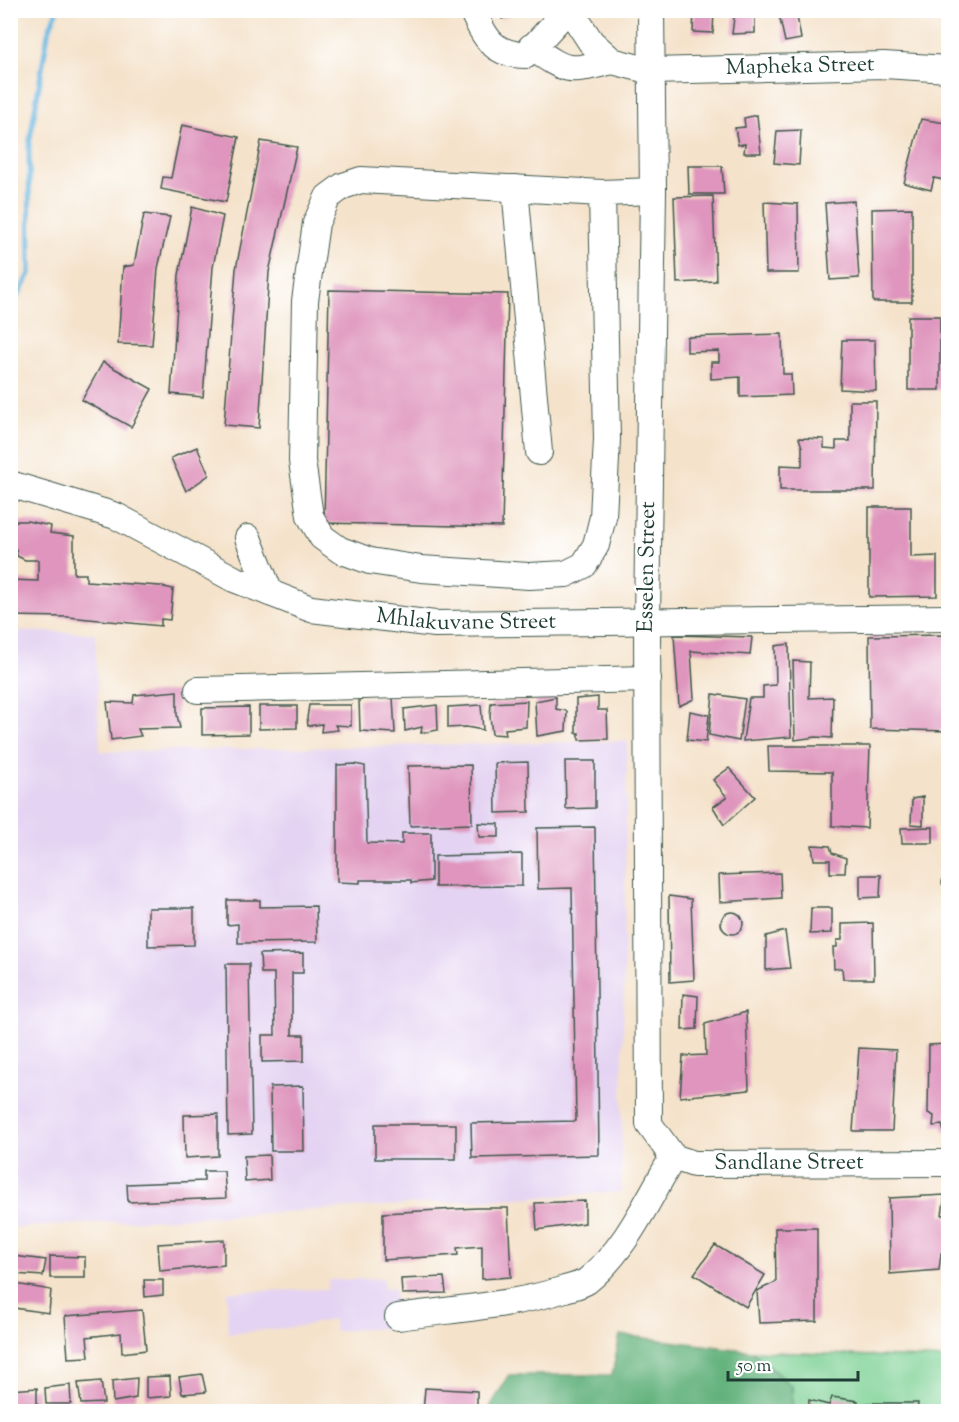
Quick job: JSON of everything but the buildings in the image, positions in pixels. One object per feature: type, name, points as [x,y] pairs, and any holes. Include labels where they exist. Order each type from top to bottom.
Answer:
[{"type":"street","points":[[472,10],[481,30],[499,51],[514,55],[526,55],[531,47],[568,10],[591,42],[612,61]]},
{"type":"street","name":"Esselen Street","points":[[651,10],[653,191],[647,622],[649,1124],[673,1157]]},
{"type":"street","points":[[531,47],[559,66],[575,70],[612,61]]},
{"type":"street","name":"Mapheka Street","points":[[612,61],[651,71],[884,65],[948,69]]},
{"type":"street","points":[[602,193],[607,439],[603,517],[596,545],[584,565],[566,574],[529,576],[421,569],[369,561],[340,550],[322,537],[310,516],[302,460],[305,301],[316,223],[328,197],[343,186],[362,180],[602,193],[653,191]]},
{"type":"street","points":[[515,188],[539,452]]},
{"type":"street","name":"Mhlakuvane Street","points":[[10,484],[116,516],[234,579],[311,609],[435,624],[948,618]]},
{"type":"street","points":[[248,538],[270,593]]},
{"type":"street","points":[[198,690],[648,679]]},
{"type":"street","points":[[398,1317],[540,1295],[585,1282],[609,1260],[673,1157]]},
{"type":"street","name":"Sandlane Street","points":[[673,1157],[694,1164],[948,1163]]},
{"type":"shaded area","points":[[11,631],[95,633],[100,752],[627,741],[621,1192],[11,1228]]},
{"type":"shaded area","points":[[384,1278],[384,1289],[394,1288],[398,1317],[388,1320],[387,1328],[334,1331],[334,1319],[304,1326],[228,1334],[227,1292],[328,1289],[328,1280]]},
{"type":"green space","points":[[620,1335],[752,1351],[792,1387],[792,1411],[597,1412],[552,1407],[545,1411],[488,1411],[509,1375],[612,1375]]},
{"type":"green space","points":[[752,1351],[948,1359],[948,1411],[792,1411],[792,1387]]},
{"type":"waterway","points":[[10,309],[30,274],[29,145],[48,33],[57,10]]}]
